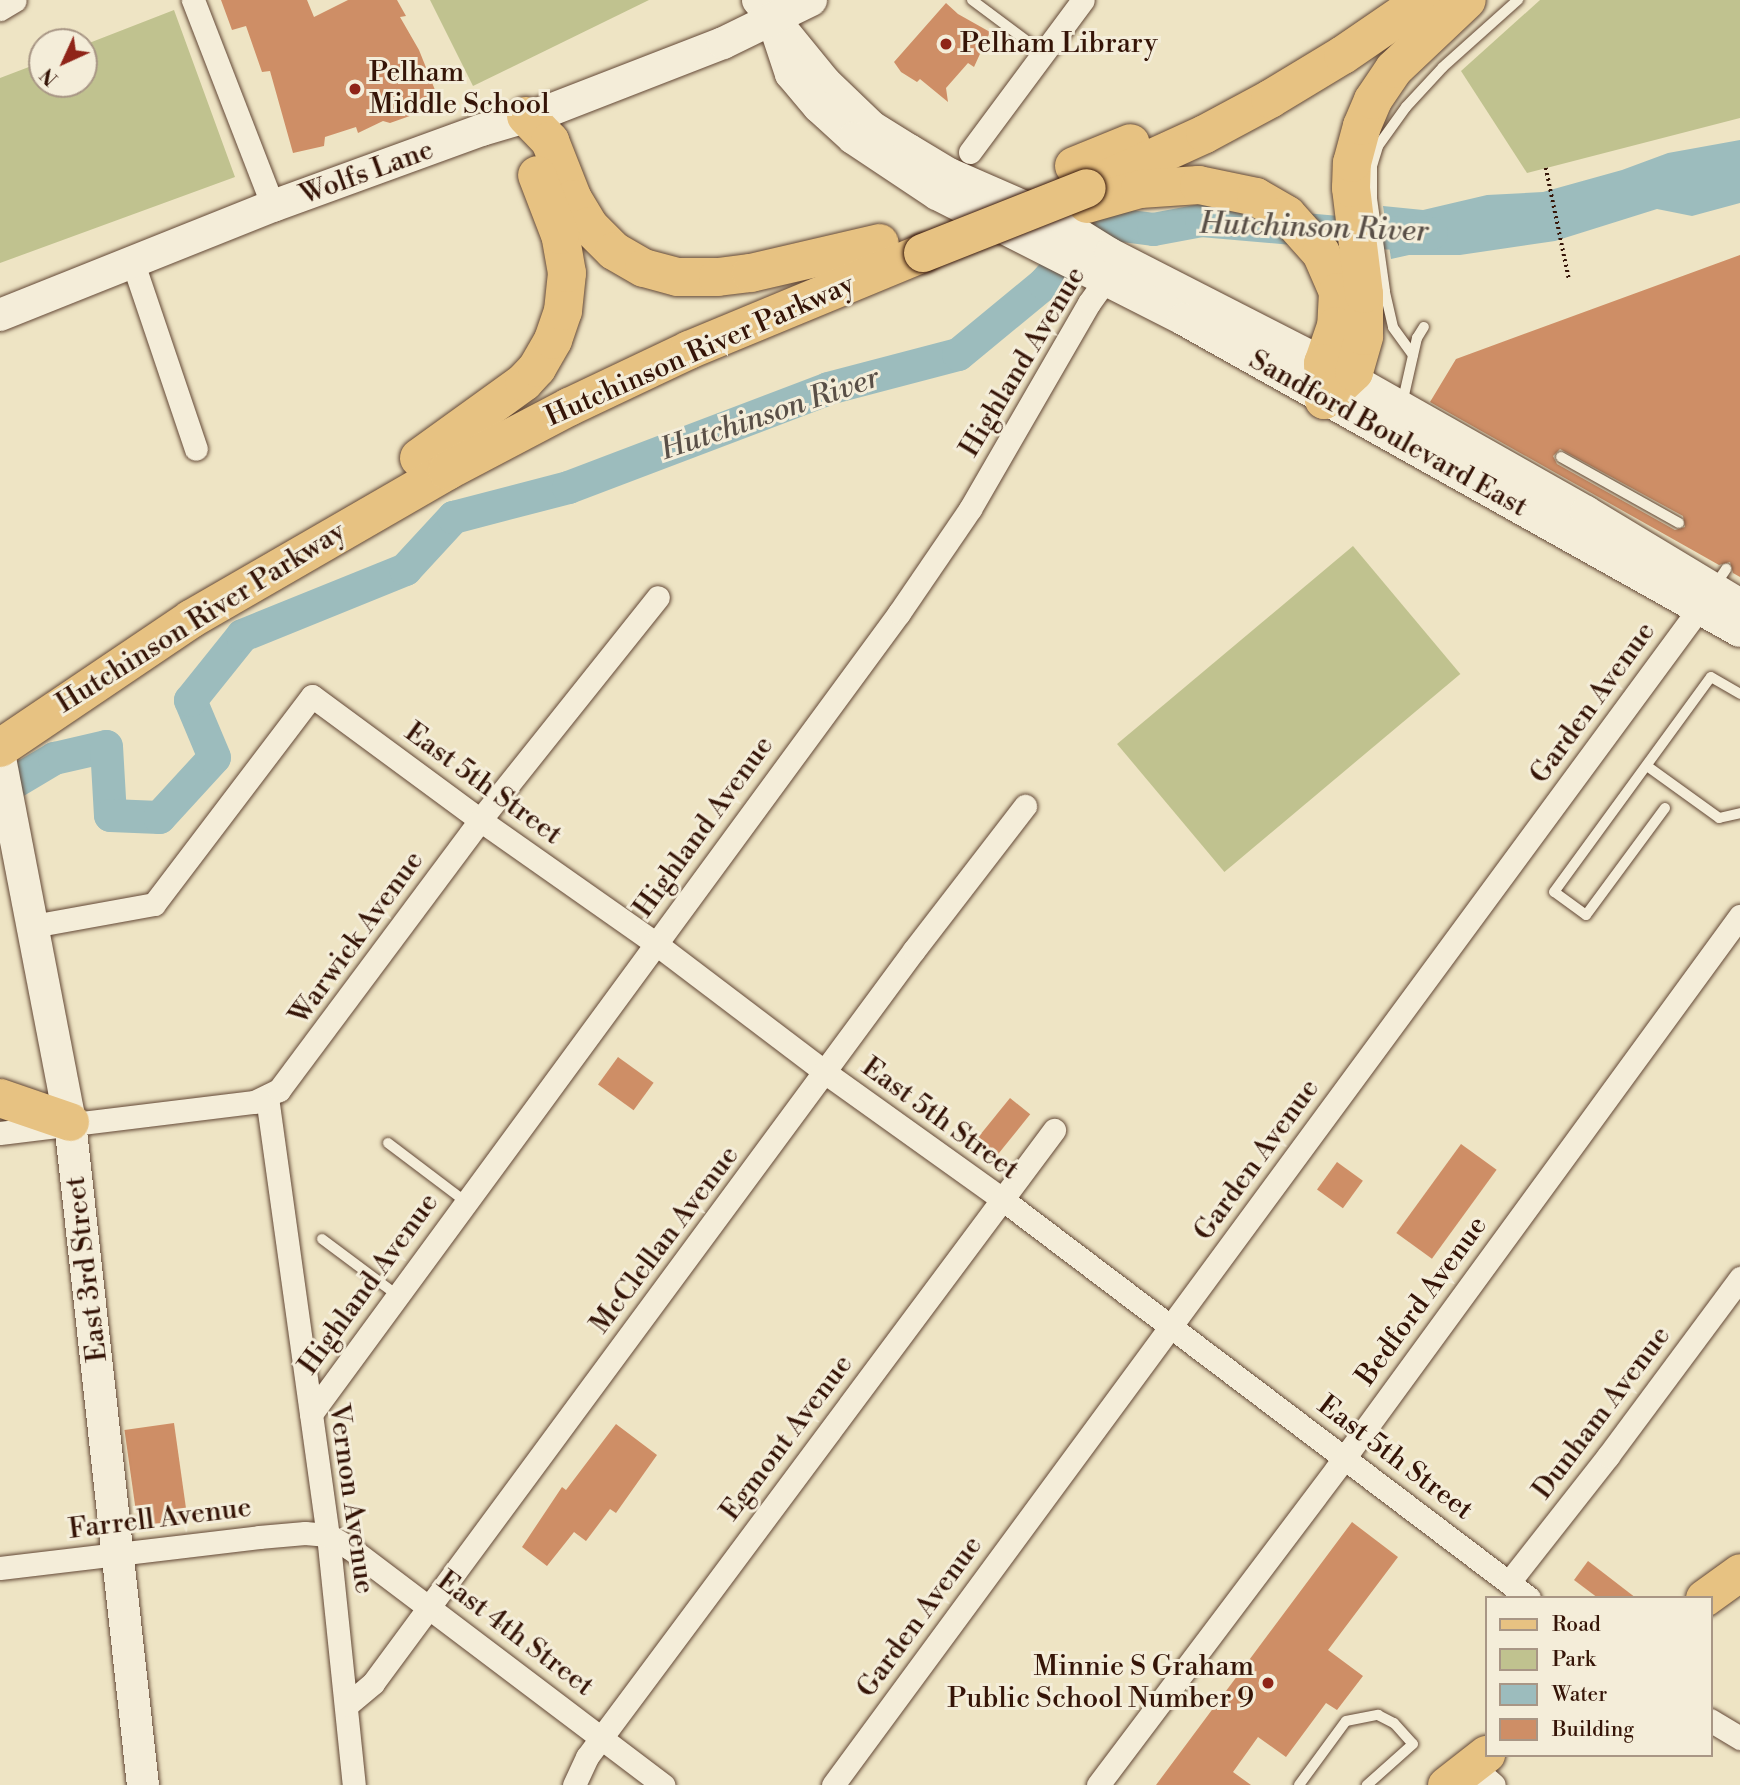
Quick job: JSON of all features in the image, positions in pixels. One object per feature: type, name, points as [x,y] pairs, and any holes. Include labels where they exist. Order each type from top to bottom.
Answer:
[{"type":"highway","name":"Hutchinson River Parkway","points":[[1068,204],[1202,109],[1313,46],[1382,0]]},
{"type":"highway","name":"Hutchinson River Parkway","points":[[0,719],[208,581],[419,458],[655,341],[880,243],[921,240],[1068,204],[1236,118],[1343,55],[1423,0]]},
{"type":"highway","points":[[1332,381],[1363,344],[1362,200],[1352,163],[1359,135],[1373,100],[1408,54],[1467,0]]},
{"type":"highway","points":[[526,116],[550,141],[573,199],[589,226],[614,251],[644,268],[678,277],[718,277],[758,272],[880,243]]},
{"type":"highway","points":[[419,458],[524,382],[545,355],[560,322],[566,292],[565,256],[527,151],[526,116]]},
{"type":"highway","points":[[1068,204],[1140,189],[1182,184],[1213,186],[1256,197],[1287,215],[1308,235],[1328,266],[1362,292]]},
{"type":"highway","name":"Hutchinson River Parkway","points":[[0,748],[113,669],[238,590],[468,459],[921,240]]},
{"type":"highway","points":[[0,1098],[70,1122]]},
{"type":"main road","points":[[1707,1596],[1740,1572]]},
{"type":"street","points":[[0,9],[15,0]]},
{"type":"street","points":[[193,0],[272,206]]},
{"type":"street","name":"Wolfs Lane","points":[[0,314],[272,206],[526,116],[553,109],[723,43],[765,9],[811,0]]},
{"type":"street","points":[[970,152],[1083,0]]},
{"type":"street","name":"Sandford Boulevard East","points":[[765,9],[825,82],[872,127],[949,174],[1068,204],[1108,267],[1332,381],[1395,422],[1713,589],[1740,631]]},
{"type":"street","points":[[133,263],[196,449]]},
{"type":"street","name":"Highland Avenue","points":[[311,1414],[899,613],[970,509],[1108,267]]},
{"type":"street","name":"Sandford Boulevard East","points":[[1395,422],[1537,479],[1740,605]]},
{"type":"street","name":"Garden Avenue","points":[[833,1785],[1713,589]]},
{"type":"street","name":"Warwick Avenue","points":[[0,1133],[70,1122],[254,1102],[279,1090],[297,1070],[480,820],[658,597]]},
{"type":"street","name":"East 5th Street","points":[[33,926],[154,904],[312,696],[480,820],[655,943],[826,1073],[1002,1199],[1526,1596]]},
{"type":"street","name":"East 3rd Street","points":[[0,758],[70,1122],[143,1785]]},
{"type":"street","name":"McClellan Avenue","points":[[347,1705],[373,1683],[1025,806]]},
{"type":"street","name":"Bedford Avenue","points":[[1098,1785],[1345,1457],[1740,916]]},
{"type":"street","name":"Vernon Avenue","points":[[267,1097],[328,1535],[354,1785]]},
{"type":"street","name":"Egmont Avenue","points":[[574,1785],[587,1757],[1054,1130]]},
{"type":"street","name":"Dunham Avenue","points":[[1509,1583],[1608,1456],[1740,1278]]},
{"type":"street","name":"Farrell Avenue","points":[[0,1568],[259,1536],[305,1533],[328,1535]]},
{"type":"street","name":"East 4th Street","points":[[328,1535],[350,1548],[663,1785]]},
{"type":"street","points":[[1712,1721],[1740,1738]]},
{"type":"lane","points":[[972,0],[1043,53]]},
{"type":"lane","points":[[1362,200],[1378,146],[1406,107],[1443,67],[1518,0]]},
{"type":"lane","points":[[1362,292],[1413,355]]},
{"type":"lane","points":[[1395,422],[1409,387],[1417,338],[1424,327]]},
{"type":"lane","points":[[1561,457],[1679,523]]},
{"type":"lane","points":[[1665,808],[1586,915],[1554,891],[1711,677],[1740,694]]},
{"type":"lane","points":[[1647,766],[1719,818],[1740,813]]},
{"type":"lane","points":[[388,1143],[466,1202]]},
{"type":"lane","points":[[322,1239],[397,1295]]},
{"type":"lane","points":[[1299,1785],[1346,1721],[1378,1715],[1394,1723],[1413,1744],[1367,1785]]},
{"type":"path","points":[[1546,168],[1569,279]]},
{"type":"green space","points":[[430,0],[649,0],[473,86]]},
{"type":"green space","points":[[1540,0],[1740,0],[1740,118],[1527,173],[1461,71]]},
{"type":"green space","points":[[174,10],[235,177],[0,263],[0,78],[28,67],[28,98],[98,98],[98,40]]},
{"type":"green space","points":[[1353,546],[1460,674],[1224,872],[1117,744]]},
{"type":"water","points":[[1740,140],[1740,203],[1692,216],[1657,209],[1555,241],[1460,255],[1409,255],[1391,259],[1383,206],[1423,210],[1487,195],[1543,192],[1622,170],[1668,153]]},
{"type":"building","name":"Pelham Middle School","points":[[221,0],[307,0],[314,17],[348,0],[397,0],[406,16],[400,17],[419,50],[441,105],[390,123],[383,121],[358,133],[356,127],[325,137],[324,146],[293,153],[270,71],[262,72],[246,26],[232,30]]},
{"type":"building","name":"Pelham Library","points":[[946,3],[958,14],[990,32],[974,67],[968,63],[946,88],[948,102],[920,79],[917,82],[901,72],[894,62]]},
{"type":"building","points":[[1740,255],[1740,577],[1733,573],[1730,562],[1719,565],[1430,402],[1456,359]],"holes":[[[1560,449],[1683,516],[1685,527],[1675,530],[1557,464],[1553,456]]]},
{"type":"building","points":[[618,1057],[654,1083],[634,1110],[598,1085]]},
{"type":"building","points":[[1010,1098],[1030,1114],[994,1159],[974,1142]]},
{"type":"building","points":[[1461,1144],[1497,1170],[1432,1259],[1396,1233]]},
{"type":"building","points":[[1337,1162],[1363,1181],[1343,1208],[1317,1190]]},
{"type":"building","points":[[174,1423],[188,1520],[138,1527],[124,1430]]},
{"type":"building","points":[[616,1424],[657,1455],[616,1513],[610,1509],[586,1541],[574,1532],[547,1566],[522,1547],[562,1487],[566,1490]]},
{"type":"building","points":[[1352,1522],[1398,1557],[1328,1650],[1363,1676],[1337,1710],[1326,1703],[1286,1757],[1258,1737],[1233,1772],[1251,1785],[1156,1785]]},
{"type":"building","points":[[1588,1561],[1633,1596],[1595,1596],[1574,1580]]},
{"type":"waterway","name":"Hutchinson River","points":[[0,790],[54,758],[106,746],[110,815],[159,817],[214,757],[190,700],[242,635],[405,569],[453,517],[568,487],[828,388],[958,354],[1044,283],[1098,222],[1153,229],[1201,220],[1337,232],[1431,233]]},
{"type":"place","name":"Pelham Library","points":[[946,44]]},
{"type":"place","name":"Pelham Middle School","points":[[355,89]]},
{"type":"place","name":"Minnie S Graham Public School Number 9","points":[[1268,1683]]}]
